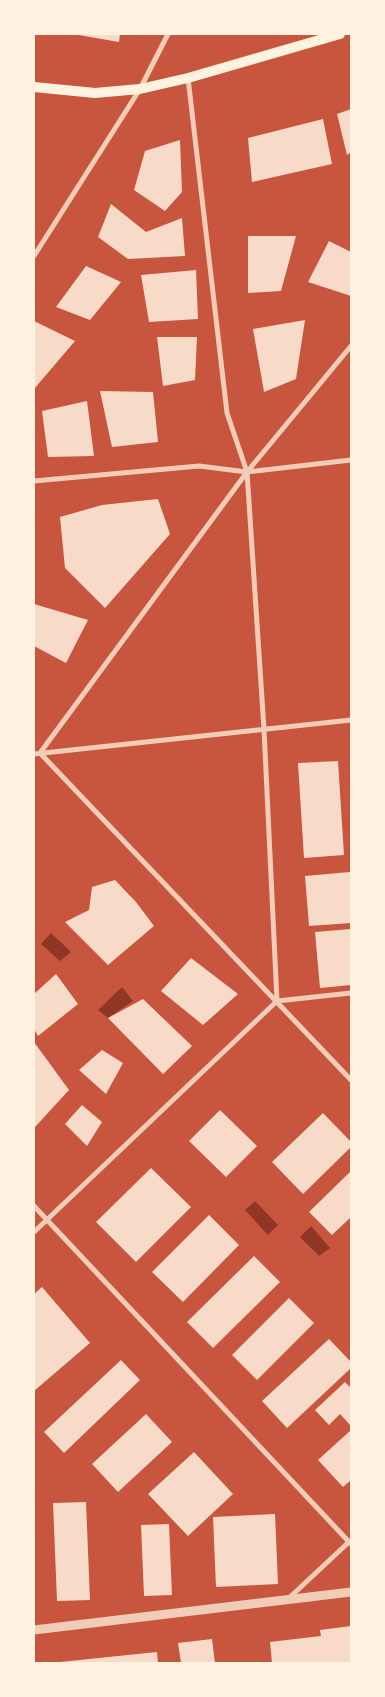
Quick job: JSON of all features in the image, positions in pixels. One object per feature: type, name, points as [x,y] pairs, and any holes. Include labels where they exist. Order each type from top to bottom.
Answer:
[{"type":"main road","points":[[34,87],[95,93],[140,89],[188,78],[340,34]]},
{"type":"street","points":[[34,256],[140,89],[168,34]]},
{"type":"street","points":[[188,78],[227,413],[247,472],[264,729],[277,1001]]},
{"type":"street","points":[[40,753],[247,472],[351,346]]},
{"type":"street","points":[[34,481],[199,466],[247,472],[351,460]]},
{"type":"street","points":[[34,754],[351,720]]},
{"type":"street","points":[[40,753],[351,1080]]},
{"type":"street","points":[[34,1232],[277,1001],[351,993]]},
{"type":"street","points":[[34,1206],[351,1542],[286,1600]]},
{"type":"street","points":[[34,1630],[351,1592]]},
{"type":"shaded area","points":[[51,933],[71,952],[60,961],[41,944]]},
{"type":"shaded area","points":[[122,987],[133,1001],[108,1018],[98,1010]]},
{"type":"shaded area","points":[[255,1201],[278,1225],[268,1235],[245,1210]]},
{"type":"shaded area","points":[[311,1226],[330,1248],[319,1256],[300,1237]]},
{"type":"building","points":[[73,34],[120,34],[119,42]]},
{"type":"building","points":[[351,109],[351,152],[347,155],[337,114]]},
{"type":"building","points":[[323,119],[332,164],[252,182],[248,138]]},
{"type":"building","points":[[180,140],[182,192],[165,211],[134,190],[145,151]]},
{"type":"building","points":[[111,204],[146,232],[182,218],[185,256],[128,259],[98,237]]},
{"type":"building","points":[[248,236],[296,236],[281,291],[248,293]]},
{"type":"building","points":[[329,241],[351,252],[351,296],[308,282]]},
{"type":"building","points":[[86,266],[121,282],[90,320],[56,307]]},
{"type":"building","points":[[196,270],[198,319],[149,322],[141,275]]},
{"type":"building","points":[[305,320],[296,379],[264,392],[253,329]]},
{"type":"building","points":[[34,321],[75,341],[34,389]]},
{"type":"building","points":[[157,337],[197,337],[195,380],[163,386]]},
{"type":"building","points":[[100,391],[153,392],[158,442],[112,447]]},
{"type":"building","points":[[87,401],[94,456],[48,457],[42,411]]},
{"type":"building","points":[[158,499],[170,534],[105,608],[65,568],[60,517],[102,505]]},
{"type":"building","points":[[34,604],[88,620],[66,663],[34,646]]},
{"type":"building","points":[[338,761],[344,855],[304,858],[298,763]]},
{"type":"building","points":[[350,872],[351,923],[309,926],[305,876]]},
{"type":"building","points":[[115,880],[136,902],[154,926],[108,965],[65,922],[89,910],[92,887]]},
{"type":"building","points":[[351,929],[351,985],[320,988],[315,932]]},
{"type":"building","points":[[191,958],[238,994],[203,1025],[161,991]]},
{"type":"building","points":[[56,974],[78,1004],[38,1036],[34,1029],[34,994]]},
{"type":"building","points":[[143,999],[192,1046],[163,1074],[108,1018]]},
{"type":"building","points":[[34,1042],[69,1090],[35,1127],[34,1126]]},
{"type":"building","points":[[102,1050],[123,1063],[106,1094],[79,1070]]},
{"type":"building","points":[[82,1105],[102,1122],[87,1146],[65,1124]]},
{"type":"building","points":[[220,1110],[257,1146],[226,1177],[189,1141]]},
{"type":"building","points":[[323,1113],[351,1142],[351,1147],[303,1194],[272,1162]]},
{"type":"building","points":[[151,1168],[191,1207],[136,1262],[96,1222]]},
{"type":"building","points":[[351,1171],[351,1217],[332,1235],[309,1212]]},
{"type":"building","points":[[209,1215],[239,1245],[183,1302],[152,1272]]},
{"type":"building","points":[[254,1256],[280,1282],[213,1348],[187,1322]]},
{"type":"building","points":[[42,1287],[90,1343],[34,1391],[34,1294]]},
{"type":"building","points":[[289,1298],[314,1323],[257,1380],[232,1355]]},
{"type":"building","points":[[329,1339],[351,1362],[351,1368],[287,1428],[262,1401]]},
{"type":"building","points":[[121,1360],[140,1380],[64,1453],[44,1432]]},
{"type":"building","points":[[345,1382],[351,1388],[351,1426],[340,1414],[329,1425],[315,1410]]},
{"type":"building","points":[[146,1414],[172,1442],[118,1492],[92,1464]]},
{"type":"building","points":[[351,1430],[351,1480],[343,1487],[318,1460]]},
{"type":"building","points":[[194,1452],[233,1494],[188,1536],[148,1494]]},
{"type":"building","points":[[86,1502],[90,1600],[57,1601],[53,1503]]},
{"type":"building","points":[[275,1514],[278,1584],[216,1587],[213,1517]]},
{"type":"building","points":[[169,1524],[172,1595],[144,1596],[141,1525]]},
{"type":"building","points":[[351,1626],[351,1663],[272,1663],[270,1642],[321,1636],[320,1630]]},
{"type":"building","points":[[212,1639],[215,1663],[181,1663],[178,1643]]},
{"type":"building","points":[[157,1652],[158,1663],[60,1663],[60,1662]]}]
